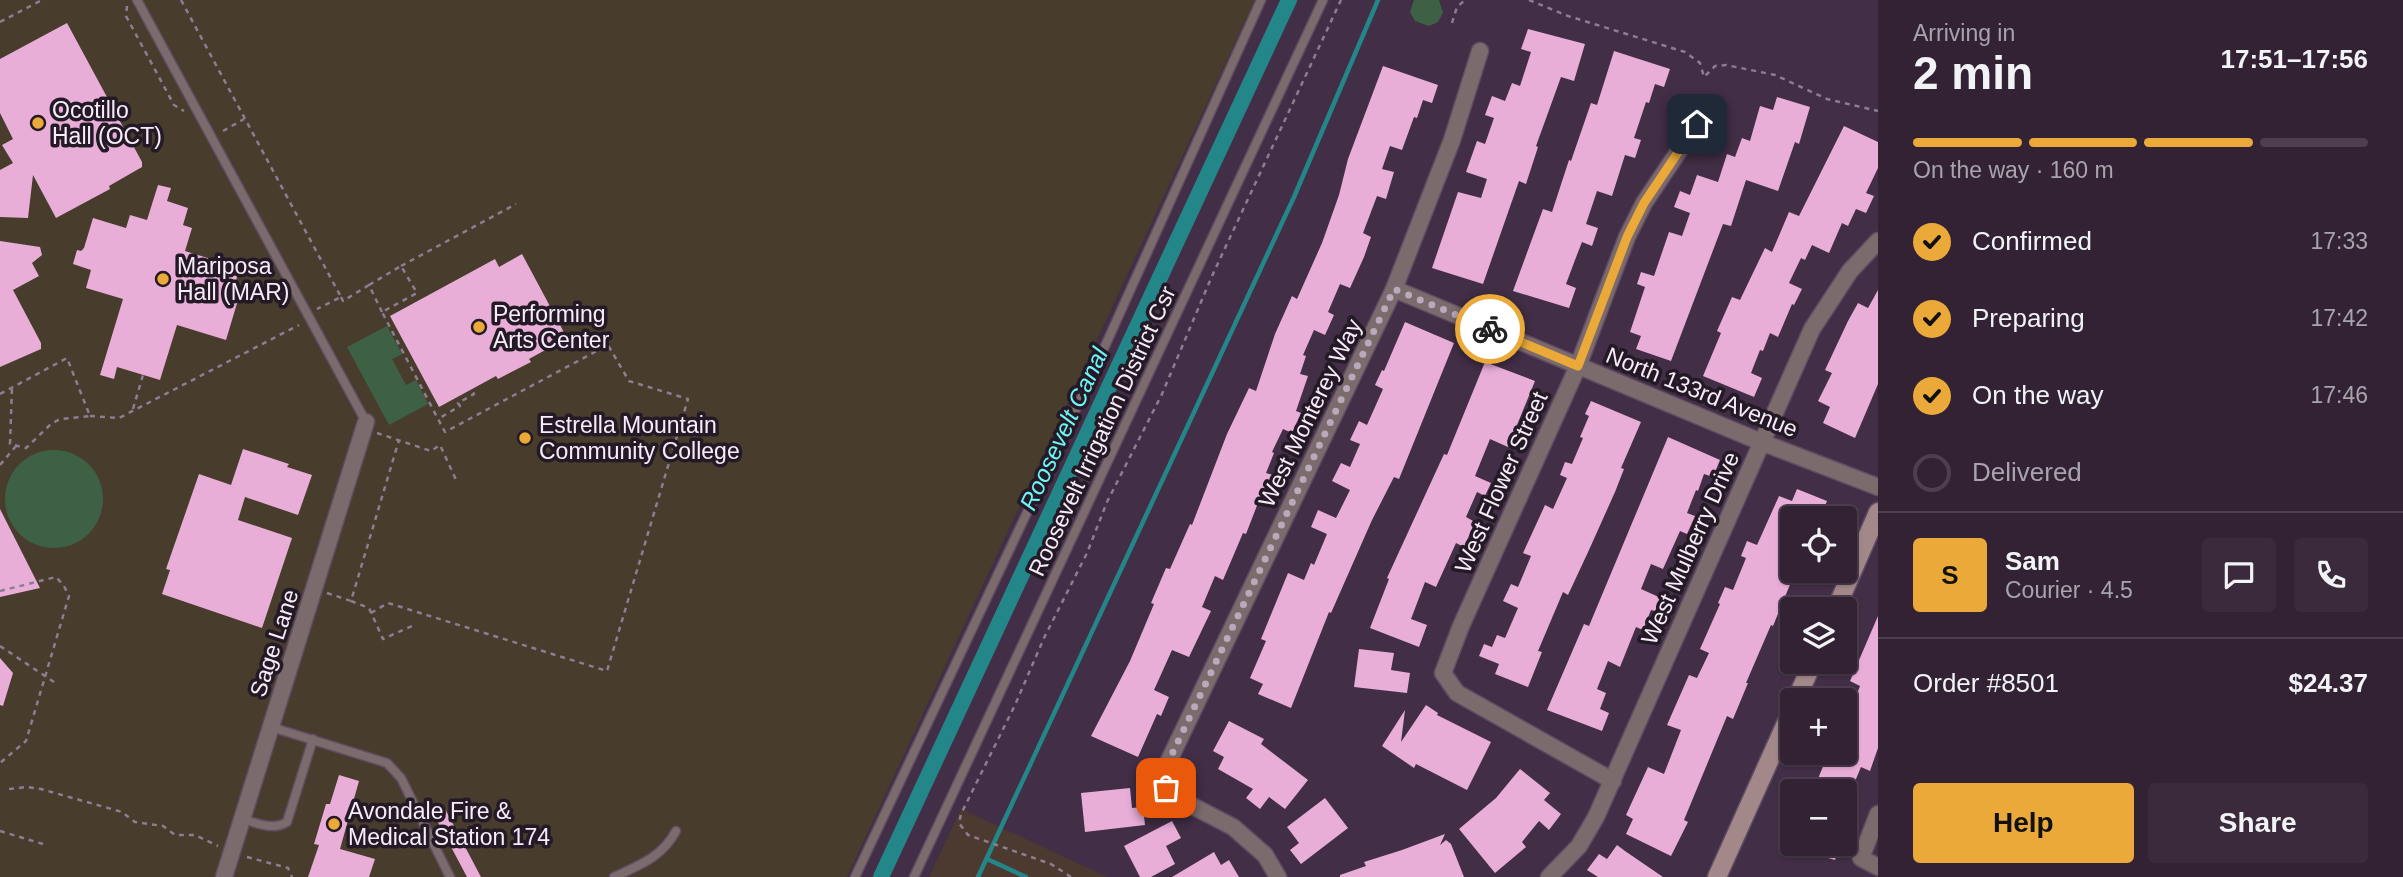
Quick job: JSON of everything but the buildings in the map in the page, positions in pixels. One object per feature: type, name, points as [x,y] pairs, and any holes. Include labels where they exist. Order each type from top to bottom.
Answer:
[{"type":"street","name":"West Monterey Way","points":[[1278,877],[1265,855],[1233,827],[1179,799],[1166,788],[1164,771],[1394,289],[1452,140],[1480,51]]},
{"type":"street","name":"West Flower Street","points":[[1613,781],[1457,693],[1443,673],[1461,626],[1578,366],[1627,237],[1644,203],[1697,124]]},
{"type":"street","name":"West Mulberry Drive","points":[[1549,877],[1579,846],[1613,781],[1812,329],[1850,271],[1878,241]]},
{"type":"street","name":"North 133rd Avenue","points":[[1394,289],[1761,442],[1878,486]]},
{"type":"street","name":"Sage Lane","points":[[224,877],[239,854],[242,819],[365,425]]},
{"type":"street","points":[[1841,597],[1878,512]]},
{"type":"street","points":[[1717,877],[1780,737]]},
{"type":"street","points":[[1878,814],[1861,858],[1878,867]]},
{"type":"lane","points":[[137,0],[365,425]]},
{"type":"lane","name":"Roosevelt Irrigation District Csr","points":[[855,877],[1092,375],[1261,0]]},
{"type":"lane","name":"Roosevelt Irrigation District Csr","points":[[914,877],[1323,0]]},
{"type":"lane","points":[[271,727],[370,756],[389,765],[401,778],[450,877]]},
{"type":"lane","points":[[242,819],[272,827],[279,827],[287,822],[313,739]]},
{"type":"lane","points":[[614,877],[654,858],[670,842],[676,831]]},
{"type":"path","points":[[0,22],[42,0]]},
{"type":"path","points":[[125,0],[128,5],[126,16],[174,104],[186,112]]},
{"type":"path","points":[[181,0],[343,301],[401,266],[516,204]]},
{"type":"path","points":[[1071,877],[1051,864],[968,835],[959,824],[961,814],[1087,553],[1107,502],[1163,394],[1212,276],[1341,0]]},
{"type":"path","points":[[1452,23],[1457,7],[1465,0]]},
{"type":"path","points":[[1529,0],[1568,16],[1685,52],[1700,63],[1704,77],[1716,66],[1726,65],[1775,75],[1827,99],[1878,111]]},
{"type":"path","points":[[382,312],[417,293],[401,266]]},
{"type":"path","points":[[369,285],[445,432],[608,345],[629,381],[688,399],[607,671],[388,603],[371,613]]},
{"type":"path","points":[[12,387],[10,444],[26,448],[60,419],[90,416],[119,418],[299,324],[297,320],[341,297]]},
{"type":"path","points":[[0,394],[67,358],[90,416]]},
{"type":"path","points":[[132,411],[143,375]]},
{"type":"path","points":[[438,419],[474,394],[471,389]]},
{"type":"path","points":[[365,425],[431,451],[440,445],[457,482]]},
{"type":"path","points":[[351,601],[399,440]]},
{"type":"path","points":[[0,465],[16,446]]},
{"type":"path","points":[[0,591],[56,577],[69,596],[26,741],[0,763]]},
{"type":"path","points":[[314,589],[369,608],[383,639],[412,626]]},
{"type":"path","points":[[0,646],[54,682]]},
{"type":"path","points":[[9,789],[41,789],[122,812],[135,822],[163,826],[175,835],[195,835],[239,854],[288,868],[292,877]]},
{"type":"path","points":[[0,831],[43,844]]},
{"type":"path","points":[[239,854],[243,867]]},
{"type":"shaded area","name":"Estrella Mountain Community College","points":[[0,0],[1255,0],[847,877],[0,877]]},
{"type":"shaded area","points":[[961,809],[1105,876],[1108,877],[929,877]]},
{"type":"green space","points":[[1414,0],[1439,0],[1443,13],[1438,22],[1429,26],[1415,21],[1410,12]]},
{"type":"green space","points":[[387,326],[402,354],[392,359],[406,385],[416,380],[428,404],[389,425],[347,347]]},
{"type":"green space","points":[[54,450],[73,454],[89,464],[99,480],[103,499],[99,518],[89,534],[73,544],[54,548],[35,544],[19,534],[9,518],[5,499],[9,480],[19,464],[35,454]]},
{"type":"waterway","name":"Roosevelt Canal","points":[[881,877],[1289,0]]},
{"type":"waterway","points":[[978,877],[1294,197],[1378,0]]},
{"type":"waterway","points":[[987,859],[1026,877]]},
{"type":"way so far","points":[[1166,788],[1164,771],[1394,289],[1490,329]]},
{"type":"place","name":"Ocotillo Hall (OCT)","points":[[38,123]]},
{"type":"place","name":"Mariposa Hall (MAR)","points":[[163,279]]},
{"type":"place","name":"Performing Arts Center","points":[[479,327]]},
{"type":"place","name":"Estrella Mountain Community College","points":[[525,438]]},
{"type":"place","name":"Avondale Fire & Medical Station 174","points":[[334,824]]},
{"type":"route","points":[[1490,329],[1578,366],[1627,237],[1644,203],[1697,124]]}]
